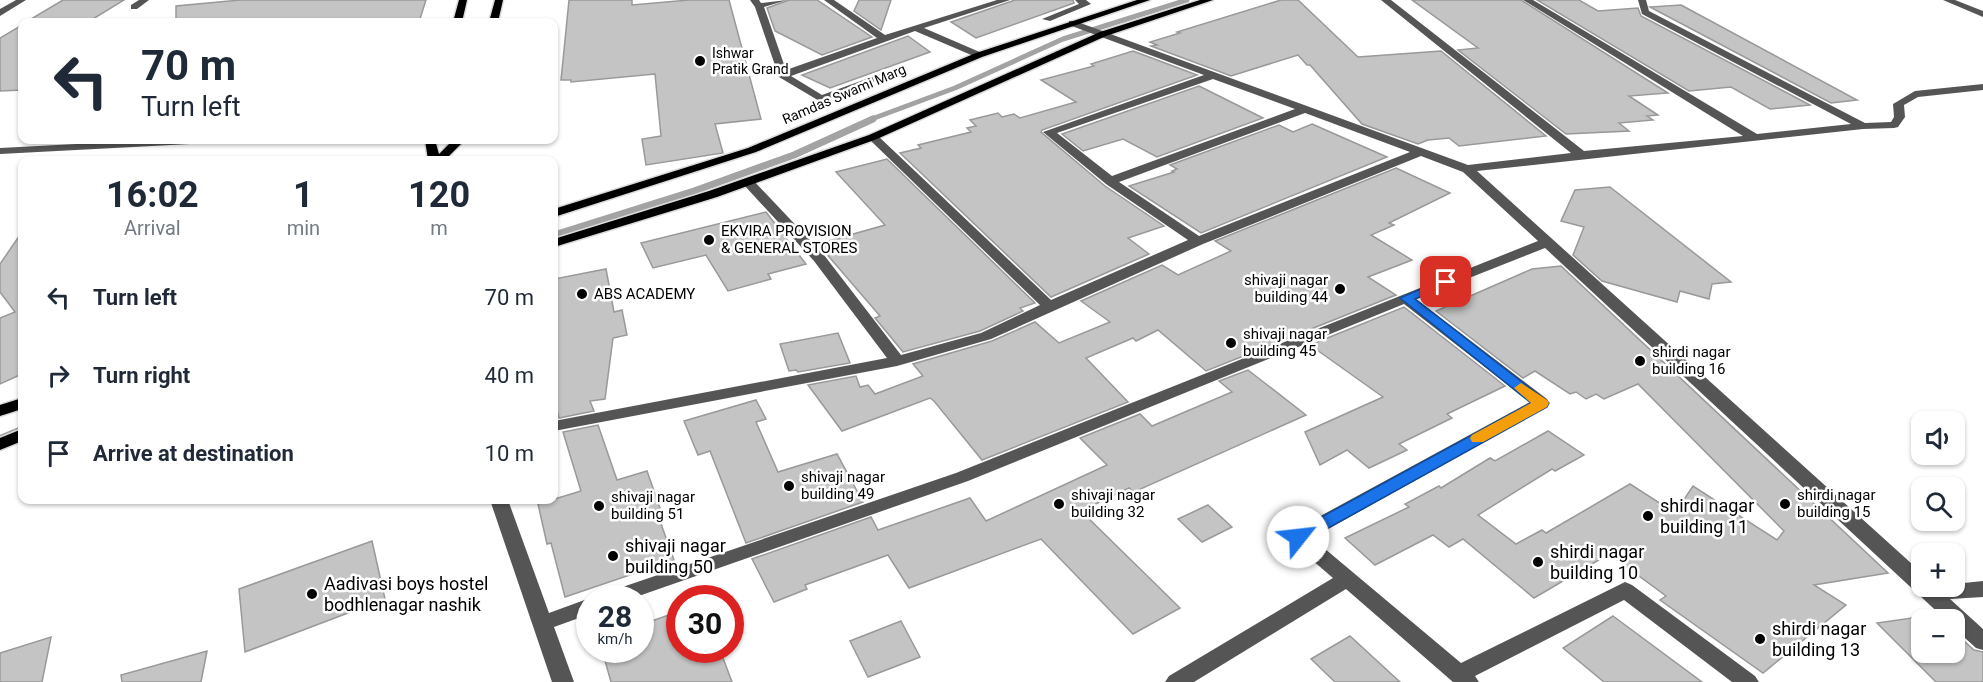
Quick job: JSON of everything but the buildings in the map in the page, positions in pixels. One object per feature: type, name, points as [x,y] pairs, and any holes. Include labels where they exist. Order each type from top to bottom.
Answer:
[{"type":"main road","points":[[458,18],[463,0]]},
{"type":"main road","points":[[494,18],[499,0]]},
{"type":"main road","name":"Ramdas Swami Marg","points":[[558,212],[752,150],[979,56],[1146,0]]},
{"type":"main road","points":[[558,242],[748,182],[873,137],[1102,34],[1209,0]]},
{"type":"main road","points":[[443,156],[455,144]]},
{"type":"main road","points":[[0,411],[18,404]]},
{"type":"main road","points":[[0,444],[18,437]]},
{"type":"street","points":[[0,12],[22,0]]},
{"type":"street","points":[[134,7],[145,0]]},
{"type":"street","points":[[783,0],[757,3],[783,75],[821,99],[885,76]]},
{"type":"street","points":[[828,0],[885,39]]},
{"type":"street","points":[[783,75],[988,3],[1006,0]]},
{"type":"street","points":[[1047,19],[1087,4],[1079,0]]},
{"type":"street","points":[[1385,0],[1581,154]]},
{"type":"street","points":[[1527,0],[1755,138]]},
{"type":"street","points":[[1642,0],[1645,12],[1863,126]]},
{"type":"street","points":[[1947,0],[1983,14]]},
{"type":"street","points":[[1077,25],[1467,169],[1911,575]]},
{"type":"street","points":[[915,28],[979,56]]},
{"type":"street","points":[[1198,241],[1110,181],[1049,132],[1214,75]]},
{"type":"street","points":[[1467,169],[1581,154],[1894,124],[1900,117],[1898,104],[1915,93],[1983,87]]},
{"type":"street","points":[[1110,181],[1305,109]]},
{"type":"street","points":[[873,137],[1049,306]]},
{"type":"street","points":[[0,151],[133,144]]},
{"type":"street","points":[[558,425],[897,362],[986,336],[1198,241],[1421,152]]},
{"type":"street","points":[[748,182],[819,258],[897,362]]},
{"type":"street","points":[[650,585],[962,477],[1547,242]]},
{"type":"street","points":[[1406,298],[1541,403],[1298,537],[1464,678],[1625,590],[1748,682]]},
{"type":"street","points":[[500,504],[563,682]]},
{"type":"street","points":[[1176,682],[1347,579]]},
{"type":"street","points":[[1965,589],[1983,589]]},
{"type":"street","points":[[1935,597],[1983,642]]},
{"type":"street","points":[[542,623],[576,611]]},
{"type":"waterway","points":[[869,120],[955,88],[1063,39],[1187,0]]},
{"type":"waterway","points":[[558,234],[694,191],[794,155],[873,119]]},
{"type":"waterway","points":[[0,439],[18,432]]},
{"type":"slow traffic","points":[[1477,438],[1541,403],[1521,388]]},
{"type":"place","name":"Ishwar Pratik Grand","points":[[700,61]]},
{"type":"place","name":"EKVIRA PROVISION & GENERAL STORES","points":[[709,240]]},
{"type":"place","name":"shivaji nagar building 44","points":[[1340,289]]},
{"type":"place","name":"ABS ACADEMY","points":[[582,294]]},
{"type":"place","name":"shivaji nagar building 45","points":[[1231,343]]},
{"type":"place","name":"shirdi nagar building 16","points":[[1640,361]]},
{"type":"place","name":"shivaji nagar building 49","points":[[789,486]]},
{"type":"place","name":"shivaji nagar building 32","points":[[1059,504]]},
{"type":"place","name":"shirdi nagar building 15","points":[[1785,504]]},
{"type":"place","name":"shivaji nagar building 51","points":[[599,506]]},
{"type":"place","name":"shirdi nagar building 11","points":[[1648,516]]},
{"type":"place","name":"shivaji nagar building 50","points":[[613,556]]},
{"type":"place","name":"shirdi nagar building 10","points":[[1538,562]]},
{"type":"place","name":"Aadivasi boys hostel bodhlenagar nashik","points":[[312,594]]},
{"type":"place","name":"shirdi nagar building 13","points":[[1760,639]]},
{"type":"route","points":[[1298,537],[1541,403],[1406,298],[1446,282]]}]
